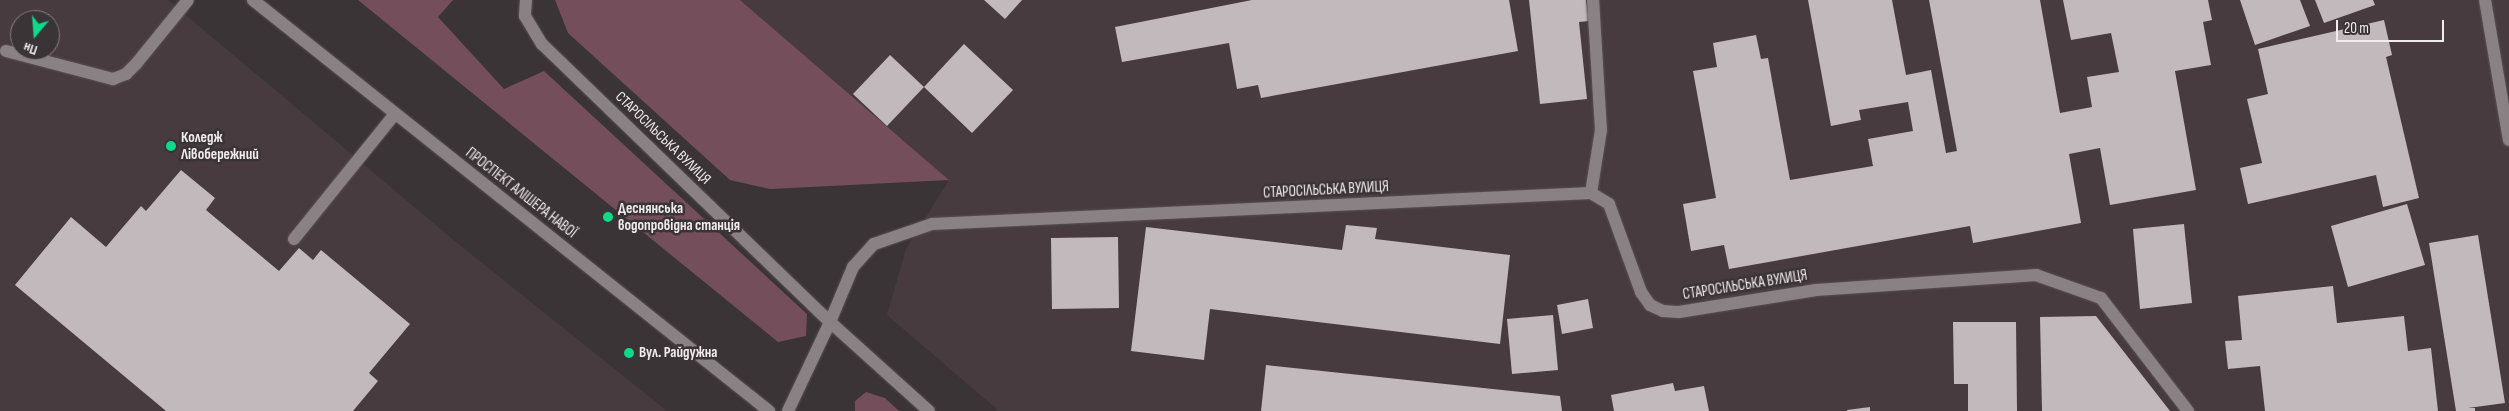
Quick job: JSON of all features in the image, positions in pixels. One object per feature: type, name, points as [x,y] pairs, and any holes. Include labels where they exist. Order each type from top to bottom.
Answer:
[{"type":"street","points":[[6,51],[113,79],[126,74],[136,64],[188,0]]},
{"type":"street","name":"ПРОСПЕКТ АЛІШЕРА НАВОЇ","points":[[253,0],[769,411]]},
{"type":"street","name":"СТАРОСІЛЬСЬКА ВУЛИЦЯ","points":[[526,0],[525,16],[542,44],[830,322],[853,266],[874,244],[932,224],[1591,193],[1609,204],[1641,292],[1650,305],[1664,311],[1679,312],[1816,290],[2036,275],[2101,298],[2188,411]]},
{"type":"street","points":[[1591,193],[1600,130],[1593,0]]},
{"type":"street","points":[[2485,0],[2509,140]]},
{"type":"street","points":[[294,239],[395,114]]},
{"type":"street","points":[[788,411],[830,322],[930,411]]},
{"type":"shaded area","name":"Коледж Лівобережний","points":[[0,0],[168,0],[456,242],[667,411],[0,411]]},
{"type":"shaded area","points":[[358,0],[453,0],[438,17],[504,89],[544,71],[807,314],[806,336],[778,342]]},
{"type":"shaded area","points":[[555,0],[740,0],[949,180],[770,189],[730,180],[568,33]]},
{"type":"shaded area","points":[[740,0],[2509,0],[2509,411],[999,411],[887,315],[906,249],[949,180]]},
{"type":"shaded area","points":[[866,392],[885,398],[899,411],[855,411],[855,401]]},
{"type":"building","points":[[984,0],[1022,0],[1005,19]]},
{"type":"building","points":[[1252,0],[1509,0],[1518,51],[1261,98],[1258,85],[1237,89],[1229,43],[1122,62],[1115,27]]},
{"type":"building","points":[[1529,0],[1586,0],[1589,21],[1579,22],[1587,99],[1540,104]]},
{"type":"building","points":[[1808,0],[1892,0],[1906,75],[1931,70],[1946,153],[1957,151],[1929,0],[2040,0],[2060,113],[2092,107],[2087,77],[2119,72],[2111,33],[2071,40],[2063,0],[2208,0],[2212,20],[2203,22],[2211,65],[2175,71],[2196,190],[2110,205],[2100,148],[2069,154],[2081,223],[1973,243],[1970,226],[1729,269],[1724,245],[1691,251],[1683,204],[1716,198],[1693,71],[1717,67],[1713,43],[1756,35],[1761,59],[1768,58],[1790,180],[1873,166],[1868,139],[1913,131],[1908,102],[1859,110],[1861,120],[1831,126]]},
{"type":"building","points":[[2240,0],[2300,0],[2310,26],[2255,45]]},
{"type":"building","points":[[2315,0],[2373,0],[2375,5],[2324,23]]},
{"type":"building","points":[[2384,20],[2392,55],[2386,57],[2419,198],[2383,207],[2376,175],[2248,204],[2240,168],[2262,163],[2247,99],[2268,94],[2258,49]]},
{"type":"building","points":[[964,44],[1013,90],[972,133],[924,87]]},
{"type":"building","points":[[890,55],[924,87],[887,126],[853,94]]},
{"type":"building","points":[[181,170],[215,198],[206,210],[279,271],[299,248],[313,260],[321,250],[410,324],[369,373],[378,381],[353,411],[166,411],[15,285],[71,217],[106,247],[141,206],[146,211]]},
{"type":"building","points":[[2407,204],[2425,265],[2348,287],[2331,226]]},
{"type":"building","points":[[2184,224],[2192,303],[2140,309],[2133,229]]},
{"type":"building","points":[[1346,225],[1377,228],[1375,239],[1510,255],[1500,344],[1210,309],[1204,360],[1131,351],[1146,227],[1342,250]]},
{"type":"building","points":[[2478,235],[2505,403],[2468,408],[2475,408],[2475,411],[2456,411],[2429,243]]},
{"type":"building","points":[[1118,237],[1119,308],[1052,309],[1051,238]]},
{"type":"building","points":[[2333,286],[2337,323],[2404,316],[2408,351],[2431,348],[2438,411],[2265,411],[2260,366],[2228,369],[2225,341],[2242,340],[2238,296]]},
{"type":"building","points":[[1588,299],[1593,328],[1562,334],[1557,305]]},
{"type":"building","points":[[1553,315],[1558,370],[1512,374],[1507,319]]},
{"type":"building","points":[[2096,316],[2170,411],[2042,411],[2040,317]]},
{"type":"building","points":[[1953,322],[2016,322],[2017,411],[1968,411],[1968,384],[1954,384]]},
{"type":"building","points":[[1266,365],[1560,396],[1562,411],[1261,411]]},
{"type":"building","points":[[1673,383],[1675,391],[1704,386],[1709,411],[1614,411],[1611,395]]},
{"type":"building","points":[[1870,407],[1870,411],[1847,411],[1847,410]]},
{"type":"place","name":"Коледж Лівобережний","points":[[171,146]]},
{"type":"place","name":"Деснянська водопровідна станція","points":[[608,217]]},
{"type":"place","name":"Вул. Райдужна","points":[[629,353]]}]
